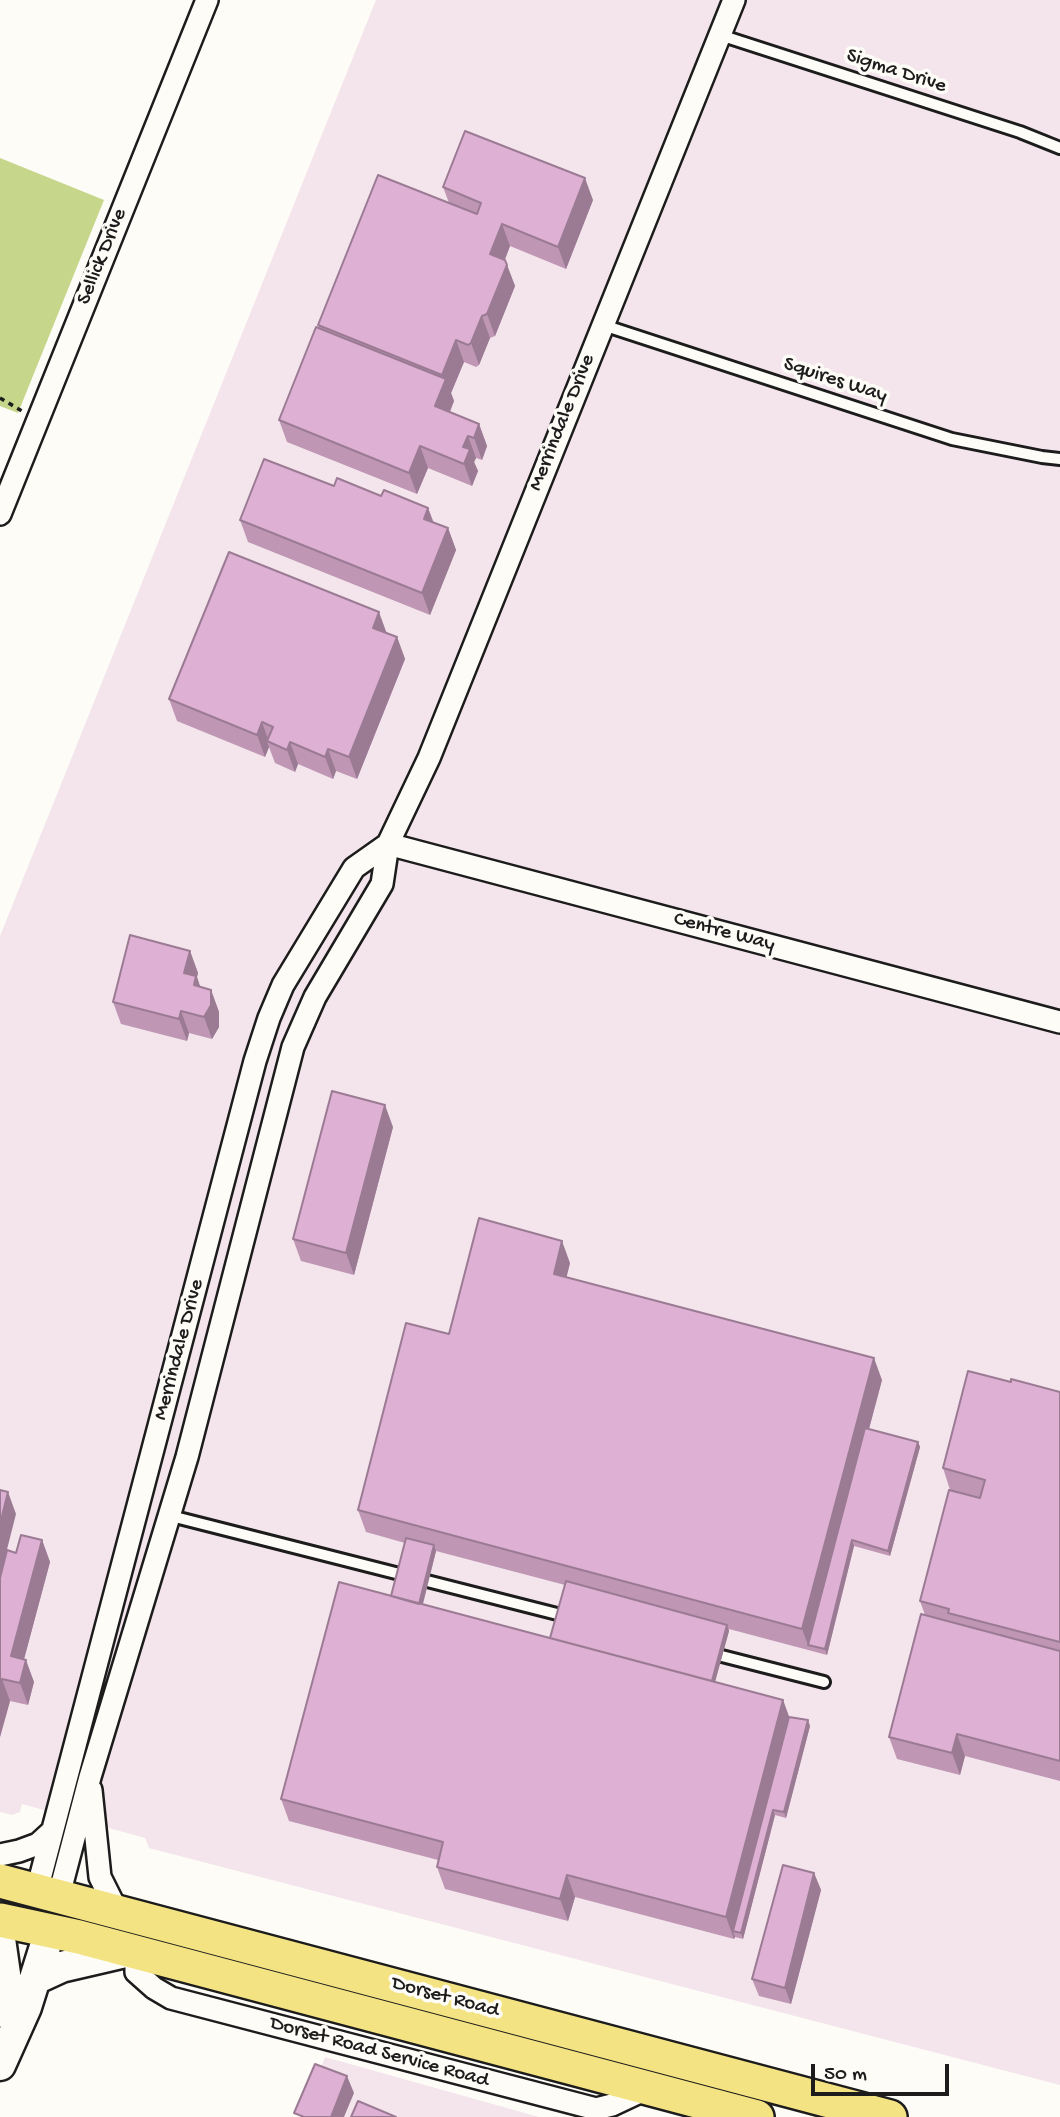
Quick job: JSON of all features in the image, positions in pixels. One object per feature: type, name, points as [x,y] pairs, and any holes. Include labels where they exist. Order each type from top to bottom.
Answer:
[{"type":"main road","name":"Dorset Road","points":[[0,1881],[890,2117]]},
{"type":"main road","points":[[3,2057],[27,1926],[48,1892]]},
{"type":"main road","name":"Dorset Road","points":[[27,1926],[757,2117]]},
{"type":"main road","points":[[3,2057],[37,1978],[27,1926]]},
{"type":"main road","points":[[0,1939],[4,1952],[11,2016]]},
{"type":"main road","points":[[37,1978],[61,1967],[133,1952]]},
{"type":"main road","points":[[688,2099],[696,2066]]},
{"type":"street","name":"Sellick Drive","points":[[0,514],[207,0]]},
{"type":"street","name":"Merrindale Drive","points":[[48,1892],[90,1777],[171,1516],[293,1047],[315,997],[382,884],[388,844],[429,758],[734,0]]},
{"type":"street","name":"Merrindale Drive","points":[[48,1892],[51,1833],[255,1061],[283,985],[354,868],[388,844]]},
{"type":"street","name":"Centre Way","points":[[388,844],[1060,1023]]},
{"type":"street","points":[[191,1309],[223,1317]]},
{"type":"street","points":[[139,1508],[171,1516]]},
{"type":"street","points":[[90,1777],[100,1877],[117,1911]]},
{"type":"street","points":[[0,1855],[38,1844],[51,1833]]},
{"type":"lane","name":"Sigma Drive","points":[[720,35],[1020,132],[1060,148]]},
{"type":"lane","name":"Squires Way","points":[[603,325],[951,439],[1060,459]]},
{"type":"lane","points":[[171,1516],[584,1621]]},
{"type":"lane","points":[[704,1651],[824,1682]]},
{"type":"path","points":[[0,398],[22,411]]},
{"type":"shaded area","points":[[376,0],[1060,0],[1060,2085],[149,1848],[145,1838],[22,1804],[20,1812],[12,1815],[0,1812],[0,936]]},
{"type":"shaded area","points":[[325,2057],[539,2117],[302,2117]]},
{"type":"green space","points":[[0,158],[104,200],[18,413],[0,406]]},
{"type":"building","points":[[465,131],[585,178],[558,247],[502,224],[490,254],[505,260],[507,265],[487,314],[482,316],[471,343],[468,345],[456,340],[442,375],[318,325],[378,175],[477,214],[481,203],[443,187]]},
{"type":"building","points":[[316,327],[446,379],[435,406],[479,424],[474,438],[468,436],[463,447],[470,449],[464,464],[420,446],[409,473],[279,420]]},
{"type":"building","points":[[264,459],[334,486],[337,478],[381,496],[384,490],[428,508],[424,519],[448,528],[422,593],[240,520]]},
{"type":"building","points":[[229,552],[379,612],[373,628],[397,637],[349,757],[328,749],[325,757],[290,742],[287,750],[267,741],[273,727],[262,722],[257,735],[169,699]]},
{"type":"building","points":[[130,935],[190,951],[184,973],[196,976],[194,985],[211,990],[211,1005],[204,1017],[181,1011],[179,1019],[113,1002]]},
{"type":"building","points":[[332,1091],[385,1105],[346,1253],[293,1239]]},
{"type":"building","points":[[479,1218],[562,1241],[554,1274],[874,1358],[802,1629],[358,1510],[406,1323],[449,1334]]},
{"type":"building","points":[[968,1371],[1060,1392],[1060,1642],[948,1613],[949,1609],[920,1601],[949,1490],[980,1498],[985,1480],[943,1468]]},
{"type":"building","points":[[865,1428],[918,1442],[888,1551],[852,1540],[825,1649],[808,1645]]},
{"type":"building","points":[[0,1490],[8,1492],[0,1524]]},
{"type":"building","points":[[21,1535],[42,1540],[11,1656],[26,1660],[20,1683],[2,1679],[0,1685],[0,1578],[7,1550],[16,1553]]},
{"type":"building","points":[[406,1538],[434,1545],[419,1604],[391,1596]]},
{"type":"building","points":[[566,1581],[727,1625],[712,1681],[550,1638]]},
{"type":"building","points":[[339,1582],[783,1700],[726,1917],[567,1875],[560,1899],[437,1867],[443,1842],[281,1799]]},
{"type":"building","points":[[921,1614],[1060,1651],[1060,1761],[957,1734],[952,1753],[889,1737]]},
{"type":"building","points":[[789,1717],[808,1720],[784,1812],[773,1810],[741,1933],[733,1931]]},
{"type":"building","points":[[783,1865],[814,1873],[785,1988],[752,1979]]},
{"type":"building","points":[[315,2064],[347,2076],[331,2117],[304,2117],[294,2113]]},
{"type":"building","points":[[358,2101],[396,2117],[351,2117]]}]
